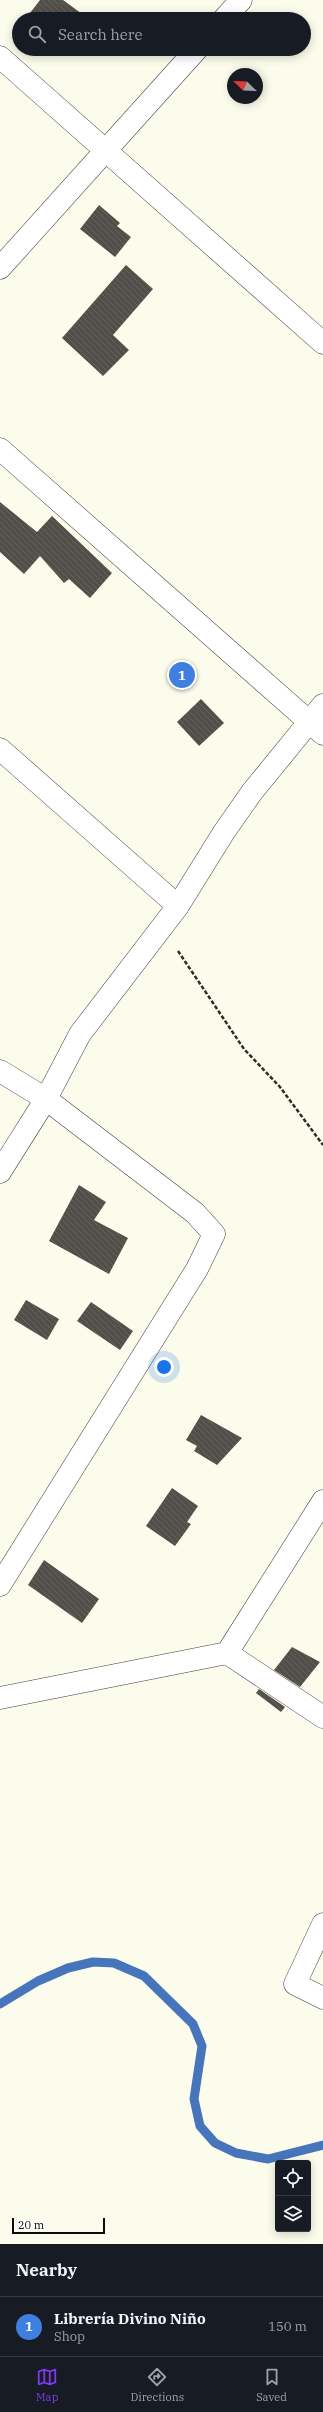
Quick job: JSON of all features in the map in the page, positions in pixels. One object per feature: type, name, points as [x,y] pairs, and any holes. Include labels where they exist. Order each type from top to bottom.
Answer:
[{"type":"street","points":[[231,12],[242,0]]},
{"type":"street","points":[[0,268],[105,149],[191,56]]},
{"type":"street","points":[[0,57],[323,343]]},
{"type":"street","points":[[0,449],[316,728]]},
{"type":"street","points":[[0,1172],[46,1099],[80,1034],[178,906],[224,832],[252,792],[316,728],[323,705]]},
{"type":"street","points":[[0,749],[178,906]]},
{"type":"street","points":[[0,1071],[46,1099],[195,1213],[214,1234],[197,1269],[0,1584]]},
{"type":"street","points":[[227,1653],[323,1501]]},
{"type":"street","points":[[0,1698],[227,1653],[323,1717]]},
{"type":"street","points":[[323,1924],[294,1984],[323,1998]]},
{"type":"path","points":[[162,927],[244,1049],[280,1086],[323,1145]]},
{"type":"building","points":[[40,0],[63,0],[79,12],[31,12]]},
{"type":"building","points":[[99,205],[120,223],[117,226],[131,237],[115,257],[80,229]]},
{"type":"building","points":[[126,265],[153,289],[113,335],[129,350],[103,376],[62,338]]},
{"type":"building","points":[[0,502],[37,532],[52,516],[112,573],[90,598],[69,579],[64,583],[40,556],[24,574],[0,552]]},
{"type":"building","points":[[201,699],[224,723],[199,746],[177,722]]},
{"type":"building","points":[[79,1185],[106,1202],[94,1220],[128,1238],[109,1274],[49,1241]]},
{"type":"building","points":[[26,1300],[59,1319],[47,1340],[14,1320]]},
{"type":"building","points":[[91,1302],[133,1331],[120,1350],[77,1321]]},
{"type":"building","points":[[201,1415],[242,1438],[217,1465],[194,1451],[197,1446],[186,1440]]},
{"type":"building","points":[[172,1488],[198,1506],[187,1522],[191,1524],[175,1546],[146,1526]]},
{"type":"building","points":[[44,1560],[99,1599],[82,1623],[28,1585]]},
{"type":"building","points":[[292,1647],[320,1662],[300,1687],[274,1670]]},
{"type":"building","points":[[259,1689],[285,1707],[281,1712],[256,1693]]},
{"type":"waterway","points":[[0,2004],[38,1981],[68,1968],[93,1962],[114,1963],[144,1976],[193,2024],[202,2046],[194,2099],[200,2126],[215,2143],[236,2153],[268,2159],[323,2145]]},
{"type":"place","name":"Librería Divino Niño","points":[[182,675]]}]
